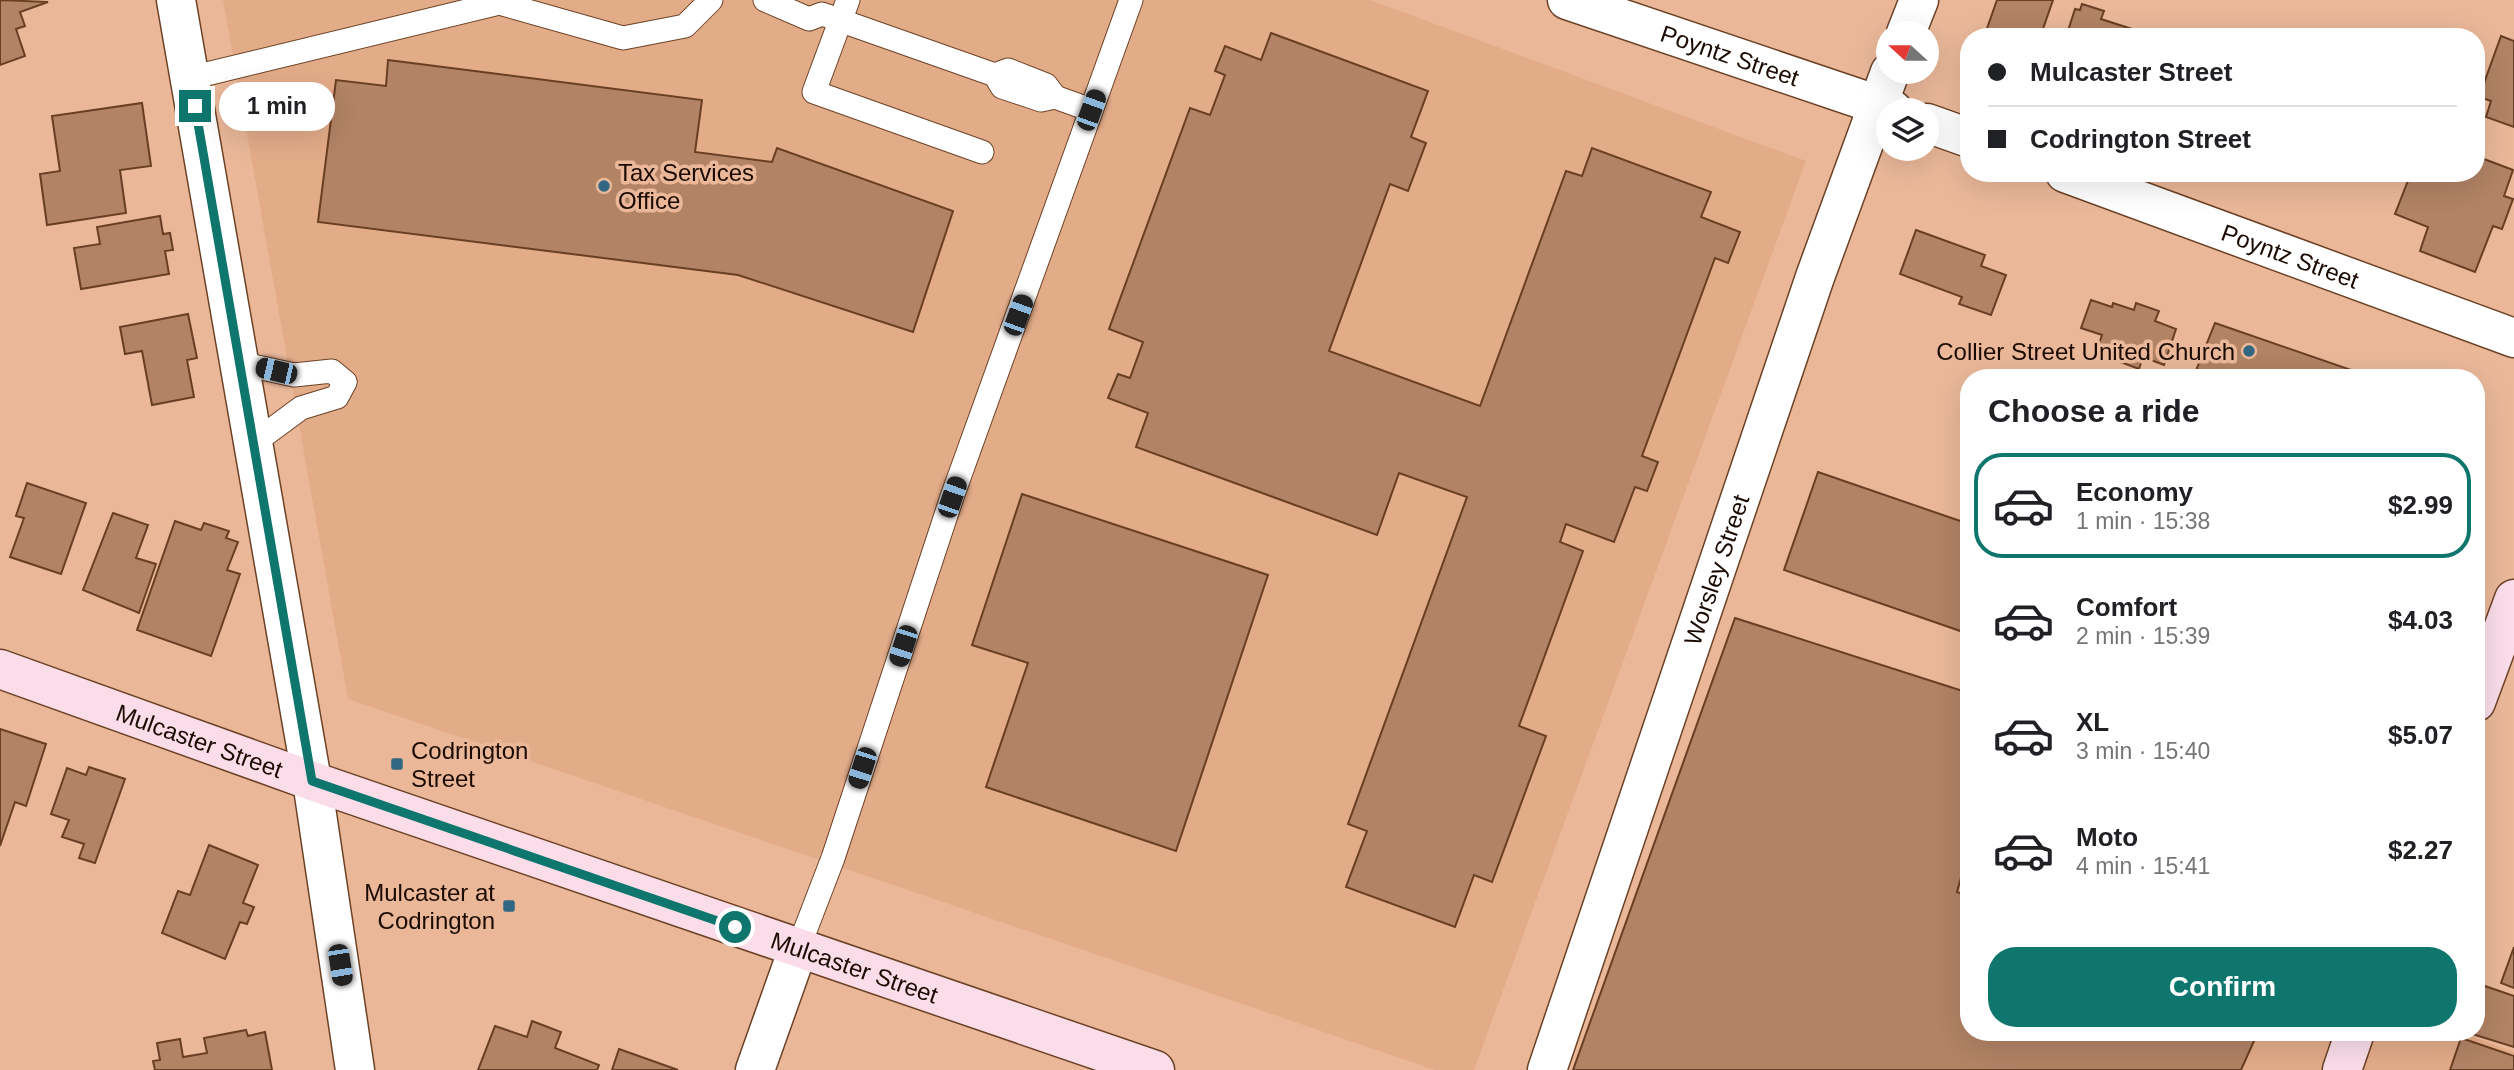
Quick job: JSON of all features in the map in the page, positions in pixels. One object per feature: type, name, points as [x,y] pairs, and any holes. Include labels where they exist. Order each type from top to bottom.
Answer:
[{"type":"street","points":[[176,0],[312,781],[355,1070]]},
{"type":"street","name":"Poyntz Street","points":[[1567,0],[1887,96]]},
{"type":"street","points":[[1911,21],[1919,0]]},
{"type":"street","name":"Worsley Street","points":[[1546,1070],[1810,290],[1887,96]]},
{"type":"street","points":[[1939,127],[1960,135]]},
{"type":"street","name":"Poyntz Street","points":[[2089,182],[2514,338]]},
{"type":"street","points":[[2485,678],[2514,599]]},
{"type":"street","name":"Mulcaster Street","points":[[0,669],[312,781],[1155,1070]]},
{"type":"street","points":[[755,1070],[798,949]]},
{"type":"street","points":[[2342,1070],[2352,1041]]},
{"type":"lane","points":[[190,78],[505,2],[623,38],[685,26],[711,0]]},
{"type":"lane","points":[[765,0],[809,19],[829,9],[995,75],[1008,70],[1046,85],[1055,97],[1091,110]]},
{"type":"lane","points":[[798,949],[830,866],[960,475],[1131,0]]},
{"type":"lane","points":[[829,9],[814,92],[982,152]]},
{"type":"lane","points":[[239,363],[294,375],[332,371],[353,381],[337,397],[301,408],[255,442]]},
{"type":"shaded area","points":[[223,0],[1370,0],[1806,161],[1474,1070],[1435,1070],[348,699]]},
{"type":"shaded area","points":[[1960,876],[1960,1041],[2484,1041],[2514,1052],[2514,1070],[1891,1070]]},
{"type":"building","points":[[0,0],[48,2],[20,12],[25,26],[16,29],[25,56],[0,65]]},
{"type":"building","points":[[1997,0],[2053,0],[2043,28],[1987,28]]},
{"type":"building","points":[[2082,4],[2104,11],[2101,19],[2129,28],[2069,28],[2075,9],[2080,10]]},
{"type":"building","points":[[1271,33],[1428,91],[1411,137],[1426,143],[1408,191],[1390,184],[1329,351],[1480,406],[1566,171],[1582,176],[1592,148],[1711,192],[1701,217],[1740,232],[1728,263],[1715,258],[1642,456],[1658,462],[1647,491],[1635,487],[1614,542],[1566,524],[1560,542],[1583,551],[1519,726],[1546,736],[1492,882],[1474,875],[1455,927],[1346,887],[1367,831],[1348,824],[1467,497],[1399,473],[1377,535],[1136,447],[1148,413],[1108,398],[1118,374],[1130,378],[1143,342],[1109,329],[1190,108],[1210,115],[1225,75],[1215,71],[1225,46],[1261,60]]},
{"type":"building","points":[[2501,36],[2514,41],[2514,127],[2486,117],[2491,101],[2485,99],[2485,80]]},
{"type":"building","name":"Tax Services Office","points":[[388,60],[702,100],[695,152],[772,162],[777,148],[953,211],[913,332],[738,275],[318,222],[336,80],[386,86]]},
{"type":"building","points":[[142,103],[151,166],[120,170],[126,213],[47,225],[40,174],[60,171],[52,116]]},
{"type":"building","points":[[2485,159],[2513,170],[2504,196],[2513,199],[2502,229],[2493,226],[2475,272],[2420,251],[2428,227],[2395,214],[2407,182],[2485,182]]},
{"type":"building","points":[[160,216],[163,234],[170,233],[173,250],[165,251],[169,274],[81,289],[74,248],[100,244],[97,227]]},
{"type":"building","points":[[1916,230],[1985,255],[1981,266],[2006,275],[1991,315],[1959,304],[1962,297],[1900,274]]},
{"type":"building","points":[[2091,300],[2134,310],[2136,303],[2159,311],[2155,321],[2176,329],[2164,365],[2143,357],[2139,369],[2096,353],[2102,335],[2081,328]]},
{"type":"building","points":[[188,314],[197,358],[187,360],[194,397],[152,405],[142,351],[125,354],[120,327]]},
{"type":"building","name":"Collier Street United Church","points":[[2215,323],[2348,369],[2197,369]]},
{"type":"building","points":[[1818,472],[1960,521],[1960,631],[1784,570]]},
{"type":"building","points":[[27,483],[86,503],[61,574],[10,557],[24,518],[16,516]]},
{"type":"building","points":[[1022,494],[1268,575],[1176,851],[986,787],[1028,663],[972,645]]},
{"type":"building","points":[[113,513],[148,525],[136,558],[156,564],[139,613],[83,590]]},
{"type":"building","points":[[175,521],[201,530],[204,523],[229,531],[226,538],[238,542],[227,570],[240,574],[211,656],[137,630]]},
{"type":"building","points":[[1735,618],[1960,690],[1960,881],[1957,892],[1960,893],[1960,1041],[2254,1041],[2241,1070],[1573,1070]]},
{"type":"building","points":[[0,729],[46,744],[26,806],[15,802],[0,846]]},
{"type":"building","points":[[89,767],[125,779],[95,863],[79,858],[84,844],[62,837],[69,820],[51,814],[67,768],[86,775]]},
{"type":"building","points":[[209,845],[258,865],[243,903],[254,907],[247,924],[240,922],[225,959],[162,933],[178,891],[190,895]]},
{"type":"building","points":[[2514,947],[2514,988],[2501,983]]},
{"type":"building","points":[[2485,986],[2514,996],[2514,1047],[2485,1038]]},
{"type":"building","points":[[532,1021],[561,1032],[555,1048],[599,1065],[597,1070],[478,1070],[495,1026],[527,1037]]},
{"type":"building","points":[[246,1030],[248,1036],[265,1032],[272,1070],[155,1070],[153,1061],[160,1060],[157,1043],[180,1039],[183,1057],[207,1053],[204,1038]]},
{"type":"building","points":[[2460,1041],[2470,1041],[2514,1056],[2514,1070],[2450,1070]]},
{"type":"building","points":[[619,1049],[678,1070],[612,1070]]},
{"type":"place","name":"Tax Services Office","points":[[604,186]]},
{"type":"place","name":"Collier Street United Church","points":[[2249,351]]},
{"type":"place","name":"Codrington Street","points":[[397,764]]},
{"type":"place","name":"Mulcaster at Codrington","points":[[509,906]]},
{"type":"route","points":[[195,106],[312,781],[735,927]]}]
